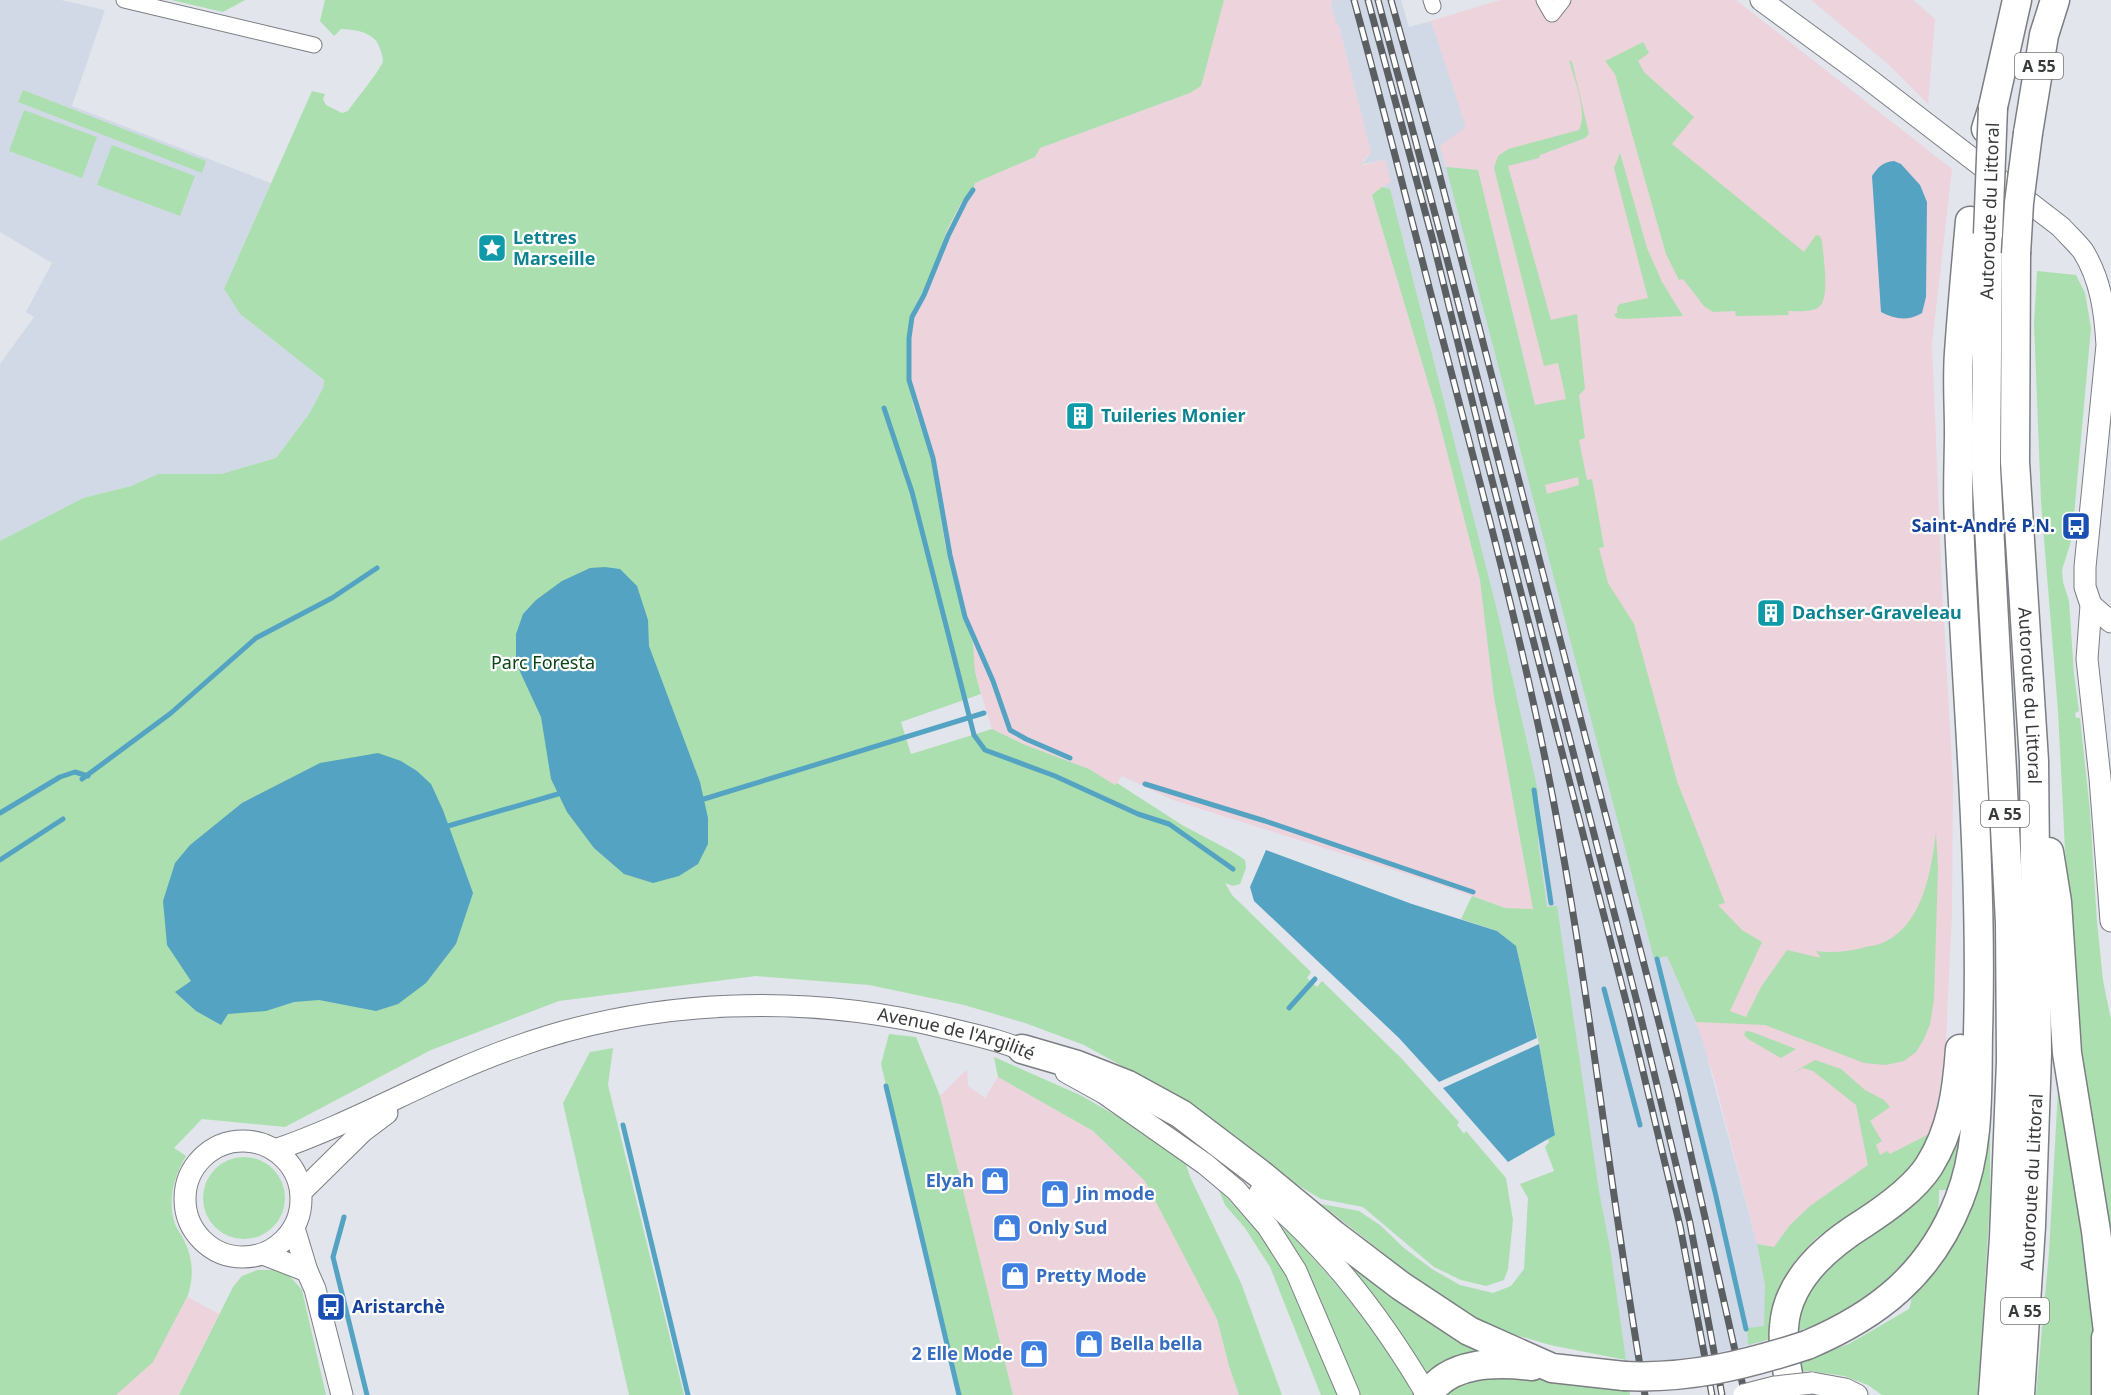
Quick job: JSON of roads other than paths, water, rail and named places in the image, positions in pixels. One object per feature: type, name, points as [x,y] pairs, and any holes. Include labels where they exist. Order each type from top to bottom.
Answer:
[{"type":"highway","name":"Autoroute du Littoral","points":[[1993,1395],[2005,1214],[2010,1061],[2010,935],[2004,780],[1986,468],[1979,227],[1993,107],[2017,0]]},
{"type":"highway","name":"Autoroute du Littoral","points":[[2020,1395],[2031,1226],[2037,1054],[2034,761],[2016,462],[2016,255],[2019,202],[2028,133],[2044,35],[2055,0]]},
{"type":"highway","points":[[1424,1390],[1452,1373],[1475,1366],[1506,1363],[1659,1378],[1688,1375],[1743,1364],[1807,1345],[1841,1330],[1873,1310],[1912,1277],[1935,1250],[1959,1200],[1970,1165],[1976,1117],[1980,961],[1976,826],[1959,518],[1959,356],[1979,227]]},
{"type":"highway","points":[[2034,761],[2057,902],[2067,1053],[2096,1231],[2111,1357]]},
{"type":"highway","points":[[1802,1389],[1787,1368],[1784,1327],[1796,1287],[1809,1269],[1838,1239],[1876,1215],[1906,1192],[1928,1168],[1947,1130],[1958,1082],[1966,912],[1976,826]]},
{"type":"highway","points":[[1022,1049],[1077,1065],[1128,1085],[1181,1114],[1401,1286],[1469,1331],[1552,1368]]},
{"type":"highway","points":[[2106,1306],[2106,1395]]},
{"type":"street","points":[[124,0],[146,2],[314,45]]},
{"type":"street","points":[[1544,0],[1552,14],[1563,0]]},
{"type":"street","points":[[1761,0],[1862,74],[2061,227],[2082,251],[2097,280],[2105,313],[2107,345],[2085,567],[2085,587],[2091,605],[2087,659],[2100,778],[2111,921]]},
{"type":"street","points":[[1778,0],[1862,74]]},
{"type":"street","points":[[2091,605],[2111,622]]},
{"type":"street","name":"Avenue de l'Argilité","points":[[275,1150],[307,1140],[457,1070],[513,1048],[617,1018],[716,1007],[773,1005],[850,1009],[926,1023],[1022,1049],[1104,1093],[1205,1164],[1236,1190],[1268,1227],[1296,1271],[1349,1395]]},
{"type":"street","name":"Avenue de l'Argilité","points":[[301,1192],[363,1131],[413,1092]]},
{"type":"street","points":[[1104,1093],[1185,1138],[1238,1174],[1278,1207],[1321,1251],[1365,1303],[1424,1390]]},
{"type":"street","points":[[245,1141],[275,1150],[288,1161],[297,1176],[301,1192],[299,1217],[286,1239],[263,1254],[252,1257],[228,1256],[207,1245],[195,1233],[188,1218],[185,1203],[186,1187],[201,1158],[211,1150],[229,1143],[245,1141]]},
{"type":"street","points":[[294,1228],[315,1289],[342,1395]]},
{"type":"street","points":[[263,1254],[308,1271]]},
{"type":"street","points":[[1744,1395],[1775,1387],[1845,1389],[1857,1395]]},
{"type":"water","points":[[1894,161],[1901,164],[1920,185],[1927,202],[1926,297],[1922,313],[1906,318],[1896,318],[1881,312],[1872,176],[1881,166]]},
{"type":"water","points":[[590,568],[620,569],[637,586],[648,620],[649,646],[700,782],[708,818],[708,844],[698,864],[679,876],[653,883],[624,874],[594,848],[567,812],[551,779],[541,717],[516,663],[516,634],[523,614],[536,600],[562,581]]},
{"type":"water","points":[[378,753],[401,761],[417,771],[431,784],[443,810],[473,893],[456,944],[426,983],[398,1004],[376,1011],[319,1000],[294,1002],[266,1011],[228,1014],[221,1025],[196,1011],[175,992],[191,981],[167,945],[163,901],[175,863],[190,845],[242,803],[320,763]]},
{"type":"water","points":[[1266,850],[1412,904],[1497,931],[1516,946],[1537,1038],[1439,1082],[1399,1038],[1254,901],[1250,887]]},
{"type":"water","points":[[1539,1044],[1555,1135],[1508,1162],[1443,1088]]},
{"type":"waterway","points":[[973,190],[948,236],[924,295],[912,317],[909,338],[909,380],[933,458],[950,555],[965,617],[993,681],[1010,730],[1070,758]]},
{"type":"waterway","points":[[884,408],[912,492],[974,735],[985,750],[1055,776],[1138,814],[1169,824],[1233,869]]},
{"type":"waterway","points":[[82,779],[171,713],[256,638],[332,598],[377,568]]},
{"type":"waterway","points":[[704,799],[984,713]]},
{"type":"waterway","points":[[0,813],[60,777],[75,772],[88,776]]},
{"type":"waterway","points":[[1145,784],[1265,821],[1473,892]]},
{"type":"waterway","points":[[1534,790],[1551,903]]},
{"type":"waterway","points":[[448,826],[558,794]]},
{"type":"waterway","points":[[0,860],[63,819]]},
{"type":"waterway","points":[[1657,959],[1715,1192],[1746,1329]]},
{"type":"waterway","points":[[1289,1008],[1315,979]]},
{"type":"waterway","points":[[1604,989],[1640,1125]]},
{"type":"waterway","points":[[886,1086],[959,1395]]},
{"type":"waterway","points":[[623,1125],[688,1395]]},
{"type":"waterway","points":[[344,1217],[333,1257],[367,1395]]},
{"type":"railway","points":[[1354,0],[1501,566],[1545,758],[1574,917],[1645,1395]]},
{"type":"railway","points":[[1368,0],[1433,241],[1629,1013],[1680,1226],[1712,1395]]},
{"type":"railway","points":[[1378,0],[1447,259],[1639,1010],[1690,1223],[1722,1395]]},
{"type":"railway","points":[[1391,0],[1438,169],[1677,1093],[1745,1395]]},
{"type":"place","name":"Lettres Marseille","points":[[492,248]]},
{"type":"place","name":"Tuileries Monier","points":[[1080,416]]},
{"type":"place","name":"Saint-André P.N.","points":[[2076,526]]},
{"type":"place","name":"Dachser-Graveleau","points":[[1771,613]]},
{"type":"place","name":"Elyah","points":[[995,1181]]},
{"type":"place","name":"Jin mode","points":[[1055,1194]]},
{"type":"place","name":"Only Sud","points":[[1007,1228]]},
{"type":"place","name":"Pretty Mode","points":[[1015,1276]]},
{"type":"place","name":"Aristarchè","points":[[331,1307]]},
{"type":"place","name":"Bella bella","points":[[1089,1344]]},
{"type":"place","name":"2 Elle Mode","points":[[1034,1354]]},
{"type":"park label","name":"Parc Foresta","points":[[543,663]]}]
